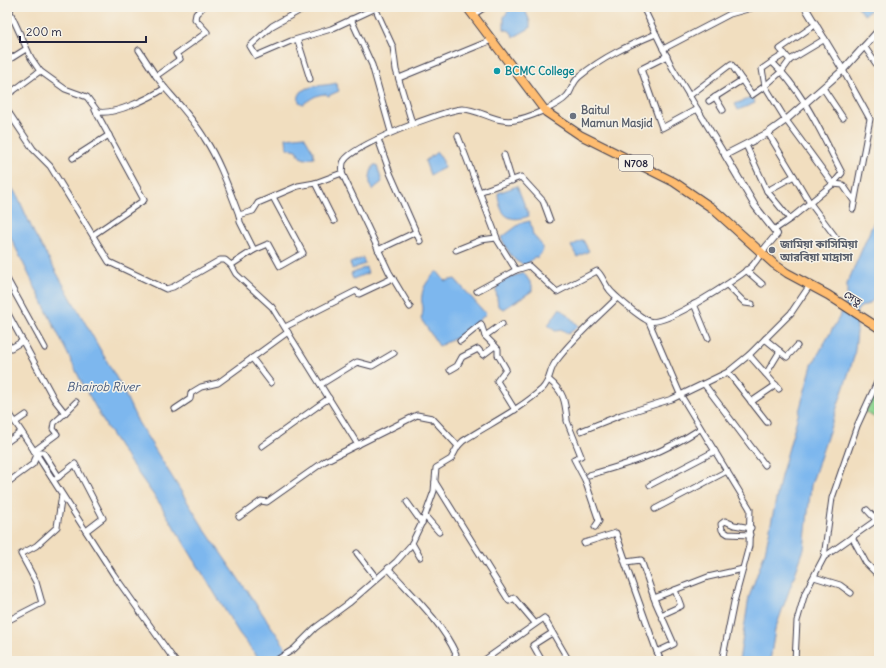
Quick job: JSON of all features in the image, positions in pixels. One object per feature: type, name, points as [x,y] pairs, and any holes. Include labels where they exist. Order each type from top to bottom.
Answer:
[{"type":"highway","name":"N708","points":[[467,7],[544,110],[580,135],[674,182],[726,220],[786,273],[810,285]]},
{"type":"highway","name":"সেতু","points":[[810,285],[879,328]]},
{"type":"street","points":[[11,7],[10,12],[26,49],[40,71],[65,89],[87,97],[144,200],[92,236]]},
{"type":"street","points":[[156,76],[180,59],[176,54],[207,32],[195,19],[196,14],[203,7]]},
{"type":"street","points":[[306,7],[272,26],[250,46],[256,56],[291,41],[322,33],[351,19],[378,9],[393,46],[399,78],[412,123]]},
{"type":"street","points":[[473,15],[486,7]]},
{"type":"street","points":[[643,7],[663,49],[689,96],[755,206],[777,235],[746,270],[724,286],[694,304],[663,319],[649,322]]},
{"type":"street","points":[[663,49],[730,14],[755,7]]},
{"type":"street","points":[[805,7],[844,71],[870,119],[853,209]]},
{"type":"street","points":[[7,22],[13,18]]},
{"type":"street","points":[[351,19],[372,65],[391,132]]},
{"type":"street","points":[[790,60],[780,49],[816,24]]},
{"type":"street","points":[[725,155],[768,133],[786,120],[844,71],[879,30]]},
{"type":"street","points":[[410,307],[378,250],[342,172],[344,161],[354,152],[391,132],[412,123],[462,109],[505,121],[515,120],[544,110],[567,96],[573,83],[600,62],[617,51],[656,34]]},
{"type":"street","points":[[689,96],[731,64],[752,95],[782,71],[790,60],[825,39]]},
{"type":"street","points":[[399,78],[492,40]]},
{"type":"street","points":[[298,41],[310,78]]},
{"type":"street","points":[[864,46],[879,68]]},
{"type":"street","points":[[7,61],[26,49]]},
{"type":"street","points":[[139,50],[165,88],[188,114],[206,139],[240,214],[240,222],[254,250]]},
{"type":"street","points":[[785,54],[762,69],[765,86],[786,120],[833,184],[843,185],[854,201]]},
{"type":"street","points":[[667,56],[641,69],[662,128],[697,109]]},
{"type":"street","points":[[772,62],[782,71],[805,104],[842,173],[833,184],[810,204],[774,230]]},
{"type":"street","points":[[13,91],[40,71]]},
{"type":"street","points":[[709,101],[742,80]]},
{"type":"street","points":[[95,109],[102,112],[114,110],[146,99],[165,88]]},
{"type":"street","points":[[823,88],[843,118]]},
{"type":"street","points":[[715,97],[723,110]]},
{"type":"street","points":[[7,110],[33,148],[50,166],[109,262],[166,289],[173,287],[220,260],[225,260],[236,274],[272,307],[358,445]]},
{"type":"street","points":[[768,133],[810,204],[840,243]]},
{"type":"street","points":[[73,158],[109,135]]},
{"type":"street","points":[[458,136],[497,238],[516,270]]},
{"type":"street","points":[[378,138],[420,240]]},
{"type":"street","points":[[746,145],[767,192],[790,219]]},
{"type":"street","points":[[504,155],[512,180]]},
{"type":"street","points":[[240,214],[253,210],[258,203],[298,186],[315,183],[342,172]]},
{"type":"street","points":[[767,192],[794,176]]},
{"type":"street","points":[[479,192],[521,177],[543,201],[550,220]]},
{"type":"street","points":[[315,183],[334,221]]},
{"type":"street","points":[[230,265],[254,250],[268,244],[280,266],[303,253],[273,197]]},
{"type":"street","points":[[378,250],[416,232]]},
{"type":"street","points":[[456,250],[481,240],[497,238]]},
{"type":"street","points":[[477,291],[516,270],[530,266],[556,292],[597,271],[617,298],[649,322],[680,394],[750,509],[749,546],[734,602],[722,661]]},
{"type":"street","points":[[746,270],[762,284]]},
{"type":"street","points":[[175,409],[190,399],[191,394],[196,389],[204,385],[218,383],[287,330],[356,291],[359,294],[393,278]]},
{"type":"street","points":[[7,279],[45,348]]},
{"type":"street","points":[[581,431],[621,415],[672,399],[728,372],[766,339],[791,313],[810,285]]},
{"type":"street","points":[[728,286],[745,303],[752,304]]},
{"type":"street","points":[[275,661],[294,649],[315,628],[349,603],[396,562],[412,543],[422,523],[435,482],[436,470],[451,459],[458,446],[515,410],[541,390],[549,380],[551,367],[563,352],[617,298]]},
{"type":"street","points":[[694,304],[708,338]]},
{"type":"street","points":[[7,312],[54,398],[65,413]]},
{"type":"street","points":[[460,341],[480,324],[485,336],[498,349],[498,355],[506,368],[497,382],[515,410]]},
{"type":"street","points":[[485,336],[502,324]]},
{"type":"street","points":[[766,339],[787,357],[797,346]]},
{"type":"street","points":[[7,343],[11,348],[23,341]]},
{"type":"street","points":[[450,370],[457,366],[462,357],[478,348],[482,355],[495,346]]},
{"type":"street","points":[[766,374],[780,351]]},
{"type":"street","points":[[323,383],[357,362],[372,366],[394,353]]},
{"type":"street","points":[[748,355],[777,387],[751,402]]},
{"type":"street","points":[[252,358],[271,383]]},
{"type":"street","points":[[728,372],[767,422]]},
{"type":"street","points":[[796,661],[797,621],[806,593],[824,557],[832,498],[857,426],[879,378]]},
{"type":"street","points":[[549,380],[555,385],[565,400],[567,420],[581,456],[574,459],[585,480],[599,522],[596,527]]},
{"type":"street","points":[[704,384],[765,465]]},
{"type":"street","points":[[262,446],[329,398]]},
{"type":"street","points":[[7,483],[32,464],[35,453],[57,434],[53,429],[54,423],[76,402]]},
{"type":"street","points":[[8,412],[16,422],[86,531],[175,661]]},
{"type":"street","points":[[16,422],[26,415]]},
{"type":"street","points":[[239,517],[261,501],[267,502],[325,461],[420,415],[434,420],[458,446]]},
{"type":"street","points":[[589,475],[646,459],[685,439],[700,429]]},
{"type":"street","points":[[7,442],[21,432]]},
{"type":"street","points":[[650,485],[715,451]]},
{"type":"street","points":[[35,453],[43,452],[59,477]]},
{"type":"street","points":[[53,481],[75,464],[104,518],[86,531]]},
{"type":"street","points":[[655,509],[727,471]]},
{"type":"street","points":[[435,482],[509,601],[514,598],[536,623]]},
{"type":"street","points":[[7,621],[42,602],[36,582],[21,554],[36,546],[57,526],[62,495]]},
{"type":"street","points":[[407,502],[422,523]]},
{"type":"street","points":[[824,557],[878,521],[867,510]]},
{"type":"street","points":[[425,516],[439,532]]},
{"type":"street","points":[[750,528],[734,525],[725,521],[721,524],[722,530],[728,534],[750,535]]},
{"type":"street","points":[[584,543],[616,533],[624,560],[661,661]]},
{"type":"street","points":[[852,538],[866,563],[879,576]]},
{"type":"street","points":[[412,543],[420,557]]},
{"type":"street","points":[[357,553],[374,575]]},
{"type":"street","points":[[624,560],[627,562],[641,560],[654,598],[674,644],[657,652]]},
{"type":"street","points":[[388,568],[434,618],[451,643],[456,654],[452,661]]},
{"type":"street","points":[[654,598],[708,577],[742,569]]},
{"type":"street","points":[[814,577],[840,585],[851,593]]},
{"type":"street","points":[[661,615],[681,606],[675,590]]},
{"type":"street","points":[[483,661],[544,618],[568,659],[560,661]]},
{"type":"street","points":[[542,661],[532,645],[552,633]]},
{"type":"green space","points":[[879,388],[879,420],[865,412]]},
{"type":"water","points":[[511,7],[524,7],[530,22],[530,28],[514,37],[510,31],[504,29],[504,17]]},
{"type":"water","points":[[858,7],[875,7],[864,15]]},
{"type":"water","points":[[336,83],[339,91],[328,96],[326,94],[322,94],[316,96],[303,104],[299,102],[299,96],[306,89]]},
{"type":"water","points":[[753,97],[755,103],[738,110],[735,104]]},
{"type":"water","points":[[304,136],[313,151],[314,157],[305,159],[300,157],[297,150],[287,148],[286,138]]},
{"type":"water","points":[[437,152],[443,161],[444,168],[430,175],[425,161]]},
{"type":"water","points":[[374,165],[377,165],[382,182],[372,190],[370,177],[371,170]]},
{"type":"water","name":"Bhairob River","points":[[7,180],[18,197],[34,233],[121,386],[138,422],[205,530],[295,661],[261,661],[239,633],[160,504],[106,426],[80,379],[7,230]]},
{"type":"water","points":[[517,186],[529,216],[515,219],[510,218],[503,212],[500,207],[498,193]]},
{"type":"water","points":[[879,210],[879,294],[870,303],[859,308],[856,313],[857,332],[854,357],[811,485],[804,549],[775,630],[770,661],[739,661],[749,597],[765,552],[781,476],[812,365],[847,301],[847,284]]},
{"type":"water","points":[[530,221],[533,235],[541,244],[543,251],[538,257],[534,257],[527,265],[514,259],[501,238],[521,223]]},
{"type":"water","points":[[583,240],[589,251],[577,257],[571,246]]},
{"type":"water","points":[[363,258],[365,264],[352,269],[350,263]]},
{"type":"water","points":[[366,267],[368,273],[353,279],[351,274]]},
{"type":"water","points":[[437,271],[445,281],[455,279],[486,314],[466,333],[439,346],[421,319],[423,311],[422,298],[424,288]]},
{"type":"water","points":[[524,273],[532,285],[532,291],[504,309],[498,306],[496,291],[498,284],[513,276]]},
{"type":"water","points":[[560,308],[579,326],[568,334],[563,330],[555,331],[548,325]]},
{"type":"place","name":"BCMC College","points":[[497,71]]},
{"type":"place","name":"Baitul Mamun Masjid","points":[[573,116]]},
{"type":"place","name":"জামিয়া কাসিমিয়া আরবিয়া মাদ্রাসা","points":[[772,250]]}]
